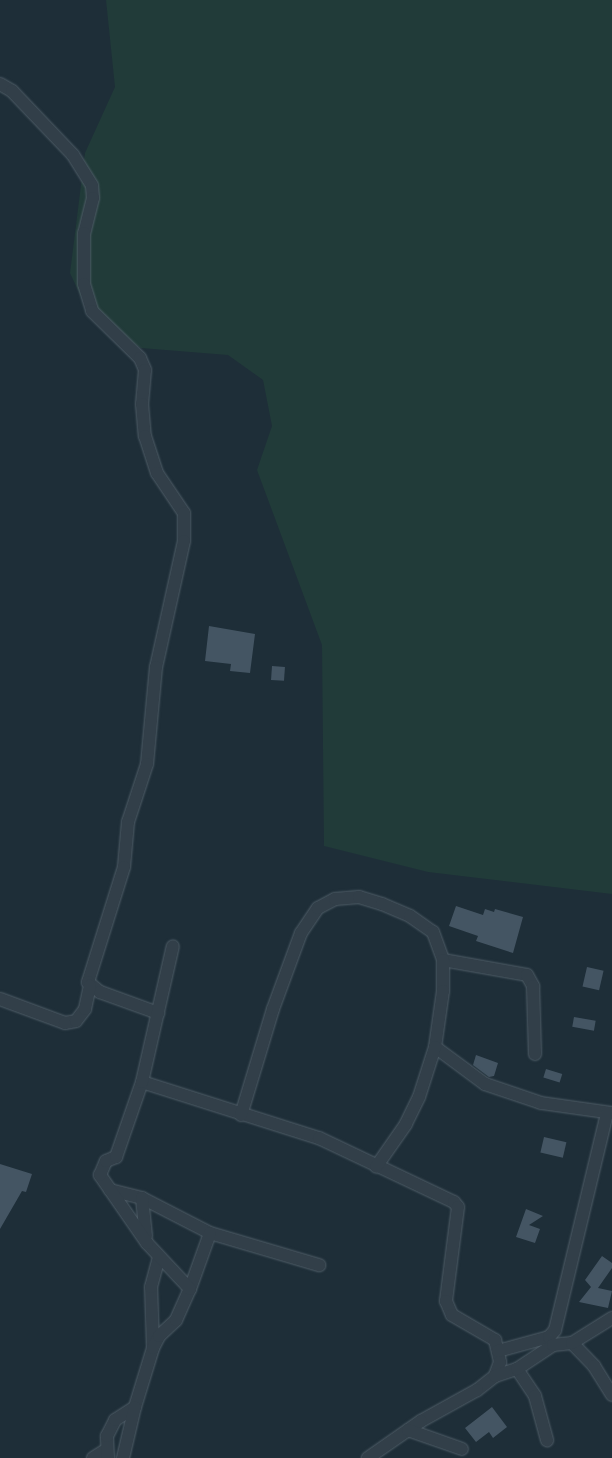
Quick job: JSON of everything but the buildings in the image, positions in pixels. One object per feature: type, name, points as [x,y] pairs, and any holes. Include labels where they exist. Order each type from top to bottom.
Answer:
[{"type":"street","points":[[0,84],[12,91],[73,154],[92,186],[94,198],[84,233],[84,284],[92,311],[140,358],[145,370],[142,404],[144,436],[157,473],[184,513],[184,541],[156,667],[148,764],[128,822],[124,868],[98,942],[85,1009],[76,1021],[65,1023],[0,999]]},
{"type":"street","points":[[242,1115],[273,1009],[301,933],[318,908],[335,899],[359,897],[382,904],[410,916],[433,932],[443,960],[443,991],[435,1047],[416,1104],[406,1124],[376,1167]]},
{"type":"street","points":[[173,946],[142,1082],[116,1157],[106,1161],[100,1175],[147,1243],[190,1289]]},
{"type":"street","points":[[443,960],[527,975],[533,986],[535,1054]]},
{"type":"street","points":[[90,986],[158,1014]]},
{"type":"street","points":[[368,1458],[408,1430],[477,1390],[495,1376],[517,1370],[551,1341],[610,1113],[541,1103],[485,1084],[435,1047]]},
{"type":"street","points":[[142,1082],[319,1138],[376,1167],[441,1196],[458,1207],[446,1301],[452,1316],[484,1331],[496,1340],[500,1362],[495,1376]]},
{"type":"street","points":[[110,1190],[142,1198],[210,1233],[319,1266]]},
{"type":"street","points":[[142,1198],[147,1243]]},
{"type":"street","points":[[153,1348],[176,1320],[190,1289],[210,1233]]},
{"type":"street","points":[[123,1458],[135,1407],[153,1348],[150,1287],[159,1258]]},
{"type":"street","points":[[498,1351],[551,1341],[572,1343],[612,1318]]},
{"type":"street","points":[[572,1343],[594,1366],[612,1395]]},
{"type":"street","points":[[517,1370],[535,1396],[546,1440]]},
{"type":"street","points":[[93,1458],[107,1454],[107,1436],[115,1420],[135,1407]]},
{"type":"street","points":[[408,1430],[462,1449]]},
{"type":"green space","points":[[106,0],[612,0],[612,894],[428,872],[324,846],[322,645],[257,470],[272,426],[263,380],[228,355],[141,348],[89,314],[70,273],[85,153],[115,87]]}]
